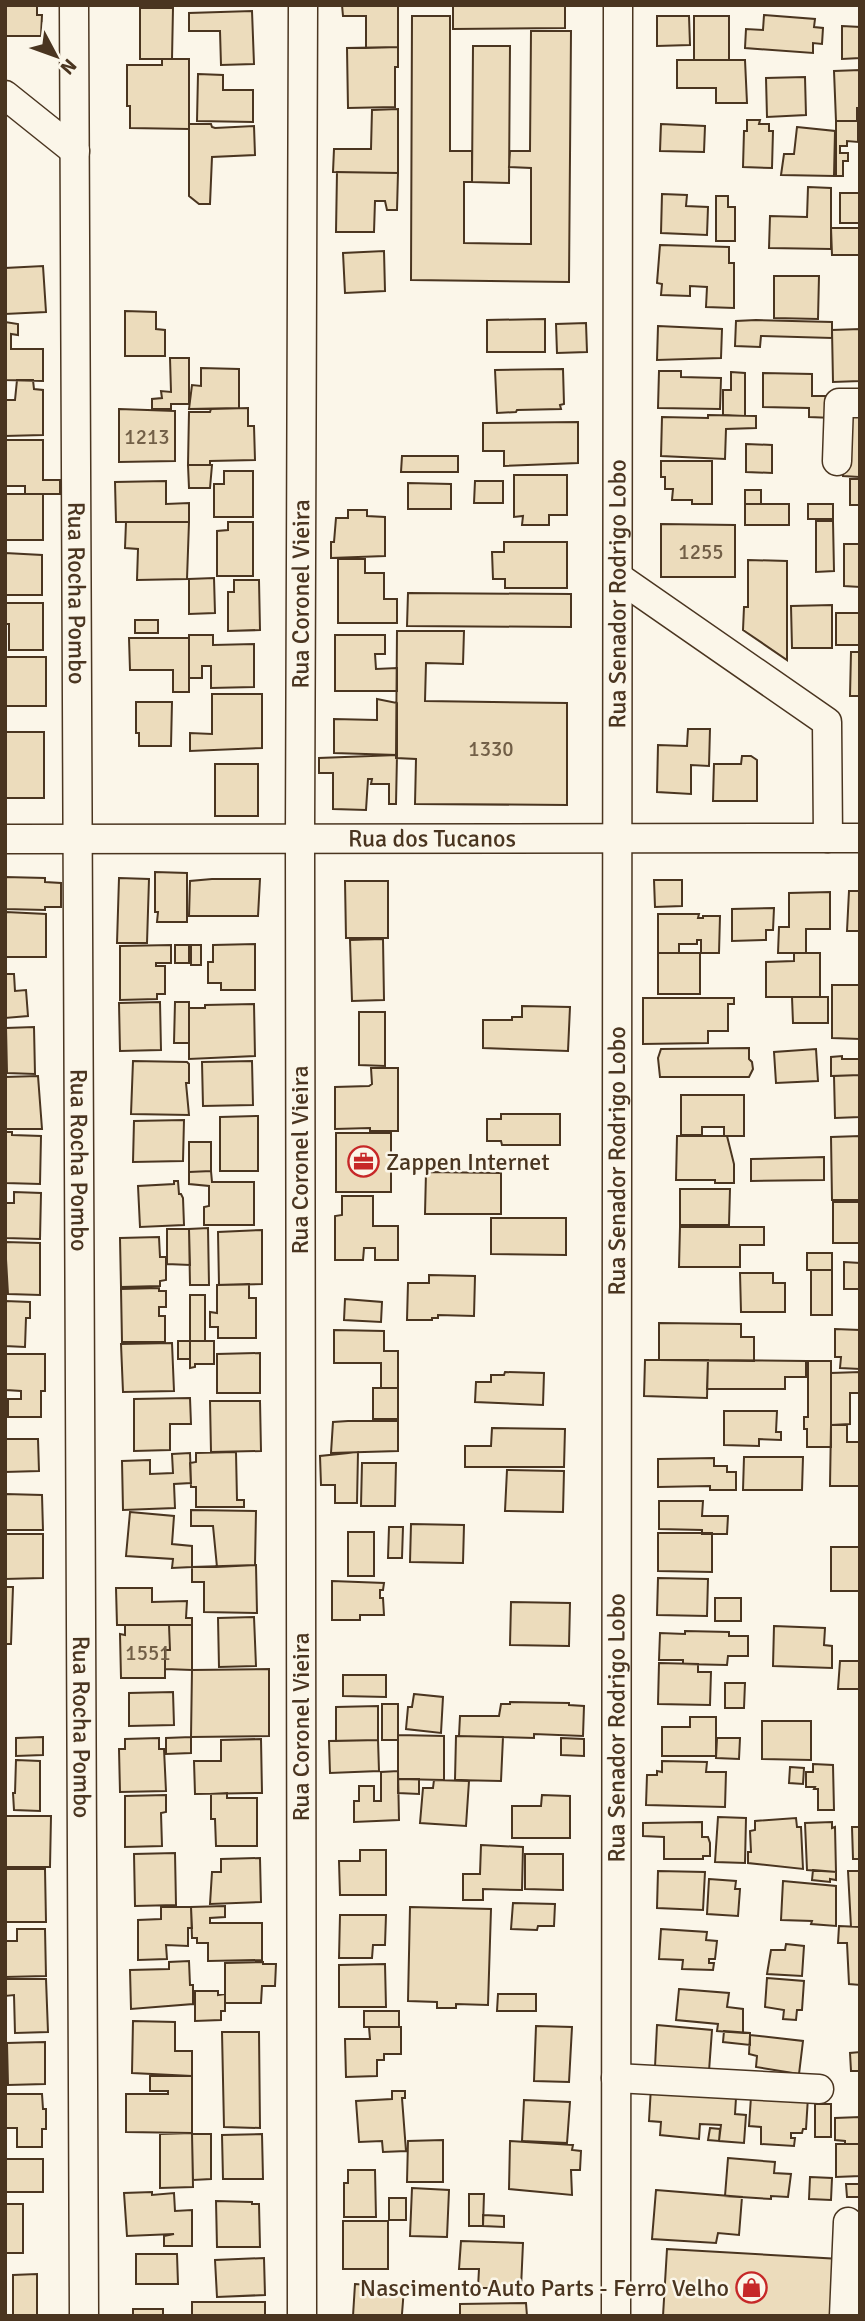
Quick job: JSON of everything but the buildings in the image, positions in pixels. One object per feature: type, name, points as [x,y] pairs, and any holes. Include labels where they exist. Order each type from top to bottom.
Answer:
[{"type":"street","name":"Rua Rocha Pombo","points":[[74,5],[84,2316]]},
{"type":"street","name":"Rua Coronel Vieira","points":[[302,2316],[300,838],[303,5]]},
{"type":"street","name":"Rua Senador Rodrigo Lobo","points":[[616,2316],[618,5]]},
{"type":"street","points":[[5,94],[75,151]]},
{"type":"street","points":[[837,461],[839,403],[860,403]]},
{"type":"street","points":[[618,577],[827,722],[828,838]]},
{"type":"street","name":"Rua dos Tucanos","points":[[5,839],[860,838]]},
{"type":"street","points":[[617,2078],[819,2090]]},
{"type":"street","points":[[844,2316],[848,2222]]},
{"type":"place","name":"Zappen Internet","points":[[363,1162]]},
{"type":"place","name":"Nascimento Auto Parts - Ferro Velho","points":[[752,2288]]}]
